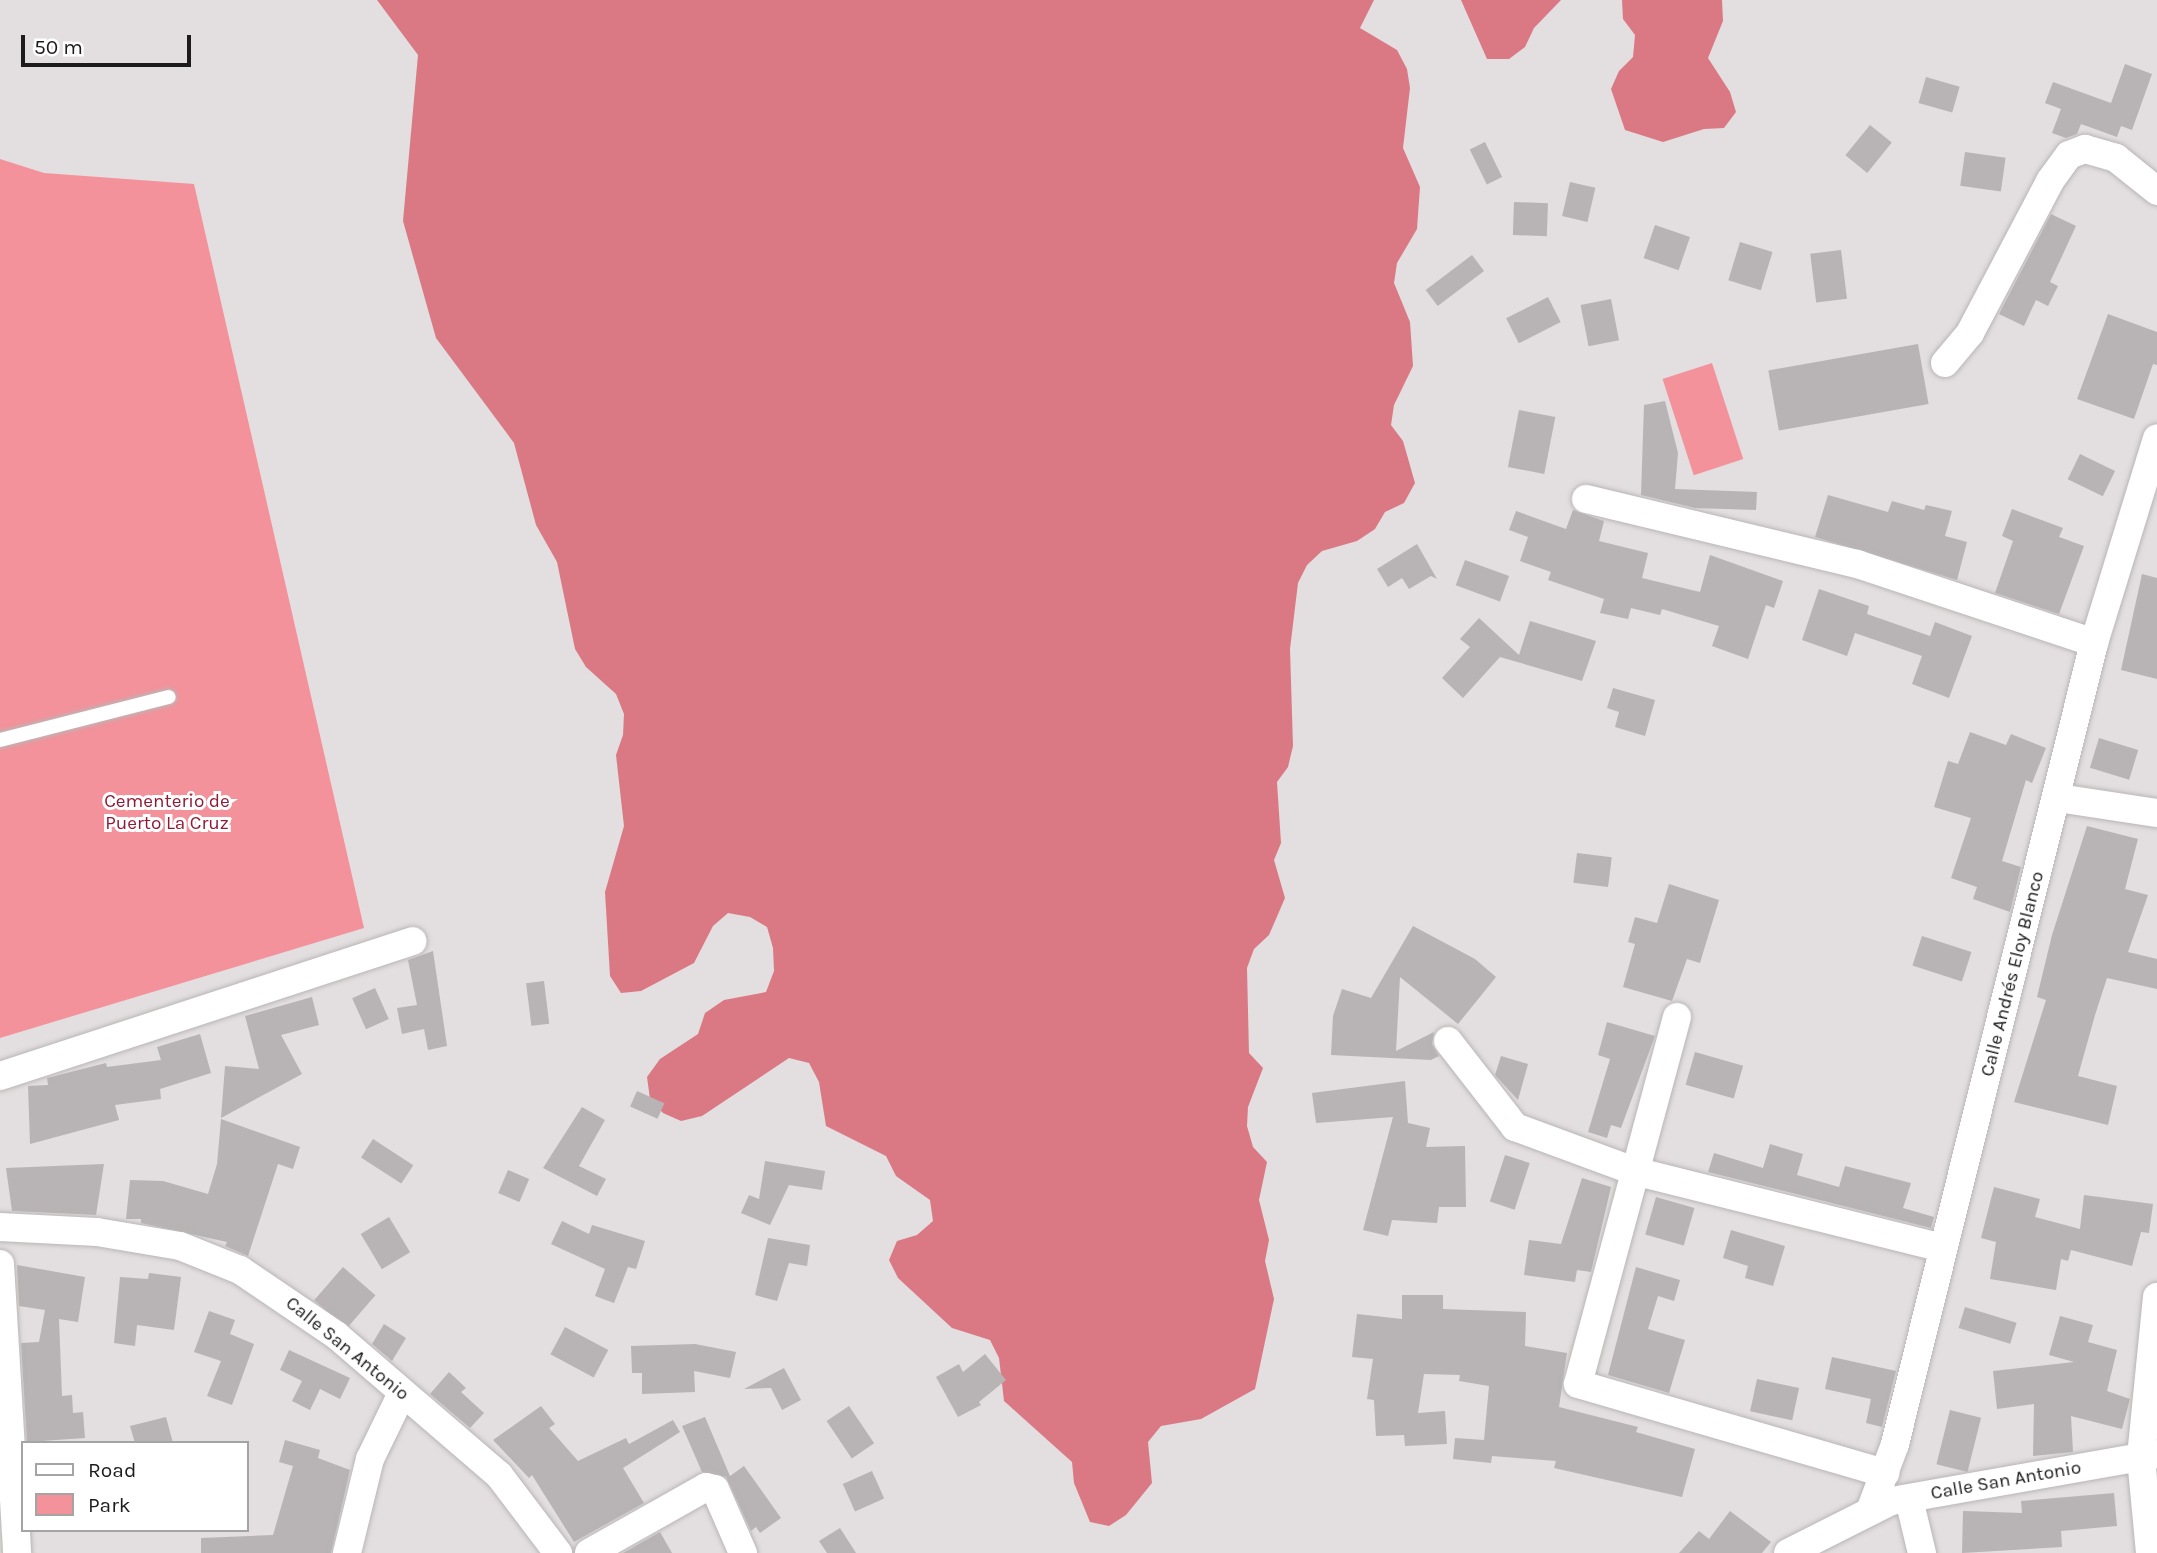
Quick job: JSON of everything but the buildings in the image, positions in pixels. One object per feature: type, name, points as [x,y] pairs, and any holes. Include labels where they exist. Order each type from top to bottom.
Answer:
[{"type":"street","points":[[1945,363],[1970,333],[2050,181],[2069,155],[2085,149],[2116,158],[2157,191]]},
{"type":"street","name":"Calle Andrés Eloy Blanco","points":[[1870,1511],[1885,1473],[2058,798],[2094,643],[2148,488],[2157,438]]},
{"type":"street","points":[[1586,499],[1857,564],[2094,643]]},
{"type":"street","points":[[2058,798],[2157,813]]},
{"type":"street","points":[[0,1076],[412,941]]},
{"type":"street","points":[[1677,1017],[1578,1384],[1885,1473]]},
{"type":"street","points":[[1448,1041],[1515,1127],[1634,1171],[1942,1248]]},
{"type":"street","name":"Calle San Antonio","points":[[0,1227],[97,1232],[180,1246],[211,1256],[290,1300],[499,1475],[558,1553]]},
{"type":"street","points":[[0,1264],[17,1553]]},
{"type":"street","points":[[2150,1553],[2149,1456],[2157,1297]]},
{"type":"street","points":[[347,1553],[370,1460],[402,1394]]},
{"type":"street","name":"Calle San Antonio","points":[[1788,1553],[1891,1501],[2149,1456]]},
{"type":"street","points":[[589,1553],[706,1487],[715,1489],[743,1553]]},
{"type":"street","points":[[1909,1499],[1922,1553]]},
{"type":"lane","points":[[0,740],[169,697]]},
{"type":"green space","name":"Cementerio de Puerto La Cruz","points":[[0,159],[44,173],[194,184],[364,928],[0,1038]]},
{"type":"green space","points":[[1712,363],[1743,459],[1694,475],[1663,379]]},
{"type":"shaded area","points":[[377,0],[1374,0],[1360,28],[1397,50],[1407,69],[1410,88],[1403,148],[1420,187],[1417,229],[1397,263],[1394,283],[1410,322],[1413,366],[1394,405],[1391,425],[1403,441],[1415,483],[1404,503],[1385,512],[1375,529],[1357,541],[1322,551],[1307,565],[1298,583],[1290,649],[1293,746],[1288,767],[1277,782],[1281,843],[1274,860],[1285,898],[1269,935],[1254,949],[1247,968],[1249,1053],[1263,1068],[1248,1107],[1247,1126],[1253,1147],[1267,1162],[1259,1200],[1269,1240],[1265,1261],[1274,1299],[1255,1389],[1201,1419],[1161,1426],[1148,1442],[1152,1483],[1126,1515],[1109,1526],[1090,1522],[1074,1483],[1072,1462],[1004,1401],[999,1358],[990,1340],[952,1328],[898,1278],[889,1260],[897,1241],[917,1235],[933,1221],[930,1200],[896,1176],[886,1156],[826,1126],[819,1082],[809,1063],[789,1058],[702,1116],[681,1121],[663,1113],[650,1099],[647,1077],[660,1059],[698,1034],[705,1013],[724,1000],[766,992],[774,971],[773,948],[767,927],[750,917],[728,913],[713,926],[694,963],[641,991],[621,993],[610,976],[605,892],[624,826],[616,755],[623,735],[624,714],[616,694],[586,667],[575,649],[557,562],[536,525],[514,443],[436,338],[403,221],[418,55]]},
{"type":"shaded area","points":[[1461,0],[1561,0],[1534,28],[1525,47],[1509,59],[1487,59]]},
{"type":"shaded area","points":[[1622,0],[1722,0],[1723,21],[1708,58],[1730,92],[1736,112],[1724,128],[1704,129],[1663,142],[1625,130],[1611,89],[1619,71],[1633,57],[1635,35],[1623,19]]}]
